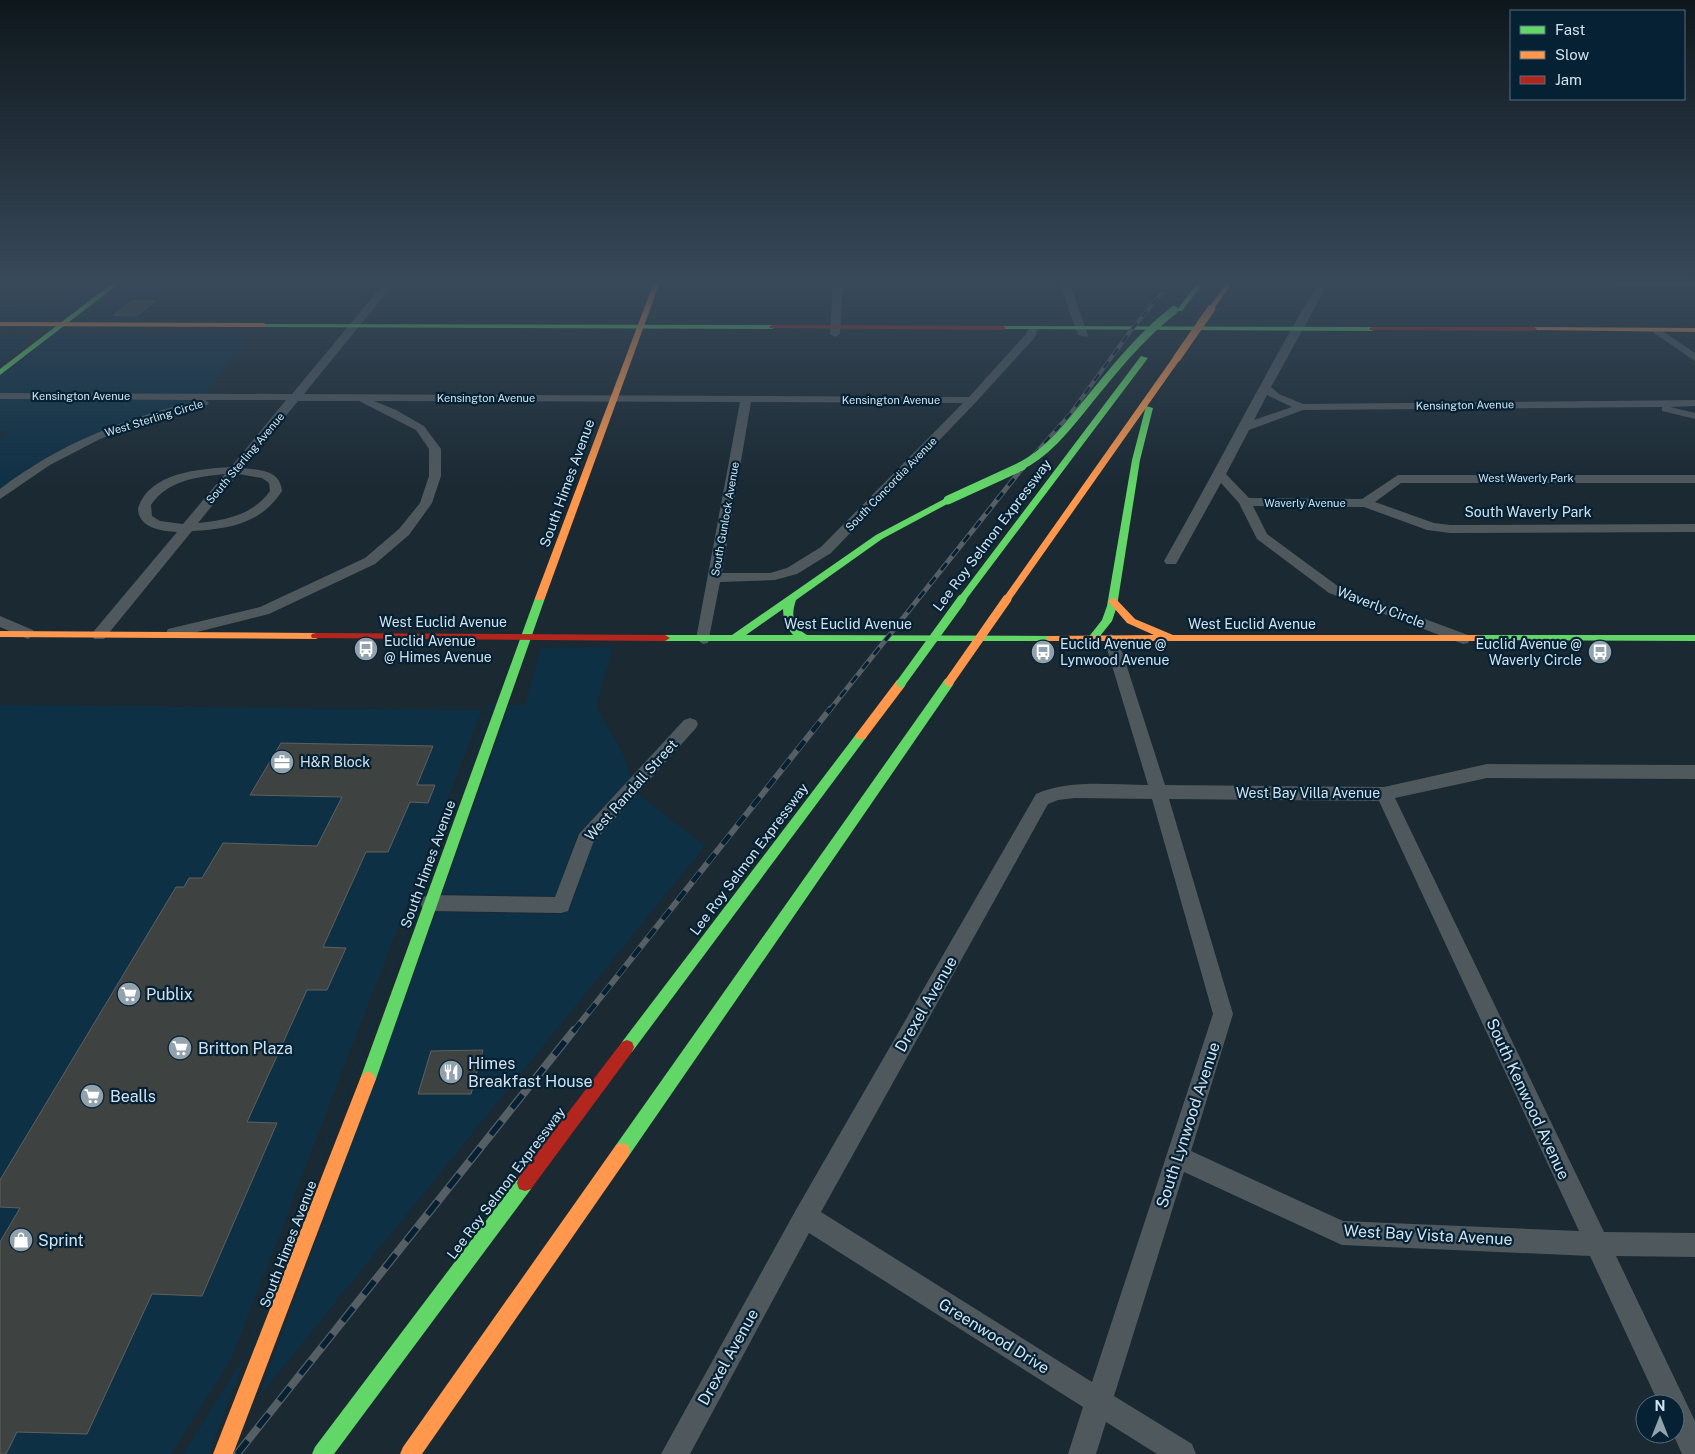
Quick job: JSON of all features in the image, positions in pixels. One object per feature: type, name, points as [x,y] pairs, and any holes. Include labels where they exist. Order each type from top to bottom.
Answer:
[{"type":"main road","points":[[0,373],[29,350]]},
{"type":"main road","name":"South Himes Avenue","points":[[223,1454],[372,1070],[525,638],[633,350]]},
{"type":"main road","points":[[734,638],[879,537],[948,500],[1022,466],[1049,447],[1075,420],[1132,350]]},
{"type":"main road","name":"Lee Roy Selmon Expressway","points":[[322,1454],[1150,350]]},
{"type":"main road","points":[[410,1454],[1183,350]]},
{"type":"main road","points":[[1092,639],[1107,621],[1113,601],[1136,460],[1153,391]]},
{"type":"main road","points":[[791,600],[786,609],[787,623],[794,632],[806,639]]},
{"type":"main road","points":[[1113,601],[1119,611],[1136,625],[1172,639]]},
{"type":"main road","name":"West Euclid Avenue","points":[[0,634],[703,639],[1695,638]]},
{"type":"street","name":"South Sterling Avenue","points":[[99,635],[335,350]]},
{"type":"street","name":"South Concordia Avenue","points":[[714,578],[770,577],[792,571],[826,550],[972,400],[1016,350]]},
{"type":"street","points":[[1171,561],[1220,474],[1286,350]]},
{"type":"street","points":[[1684,350],[1695,358]]},
{"type":"street","name":"Kensington Avenue","points":[[1266,389],[1275,396],[1302,407]]},
{"type":"street","name":"Kensington Avenue","points":[[0,396],[972,400]]},
{"type":"street","name":"West Sterling Circle","points":[[0,495],[37,467],[74,446],[112,430],[194,405],[234,397]]},
{"type":"street","points":[[162,635],[264,611],[370,561],[404,532],[426,503],[435,476],[435,449],[420,428],[392,412],[352,397]]},
{"type":"street","name":"South Gunlock Avenue","points":[[703,639],[746,399]]},
{"type":"street","name":"Kensington Avenue","points":[[1627,403],[1695,416]]},
{"type":"street","name":"Kensington Avenue","points":[[1243,428],[1302,407],[1695,403]]},
{"type":"street","points":[[235,470],[266,475],[274,482],[276,491],[266,506],[255,513],[224,524],[172,527],[148,520],[144,508],[152,495],[184,477],[207,472],[235,470]]},
{"type":"street","name":"Waverly Circle","points":[[1220,474],[1245,502],[1262,536],[1334,590],[1463,639]]},
{"type":"street","name":"West Waverly Park","points":[[1365,503],[1398,479],[1695,479]]},
{"type":"street","name":"Waverly Avenue","points":[[1245,502],[1365,503]]},
{"type":"street","name":"South Waverly Park","points":[[1365,503],[1432,527],[1450,529],[1695,528]]},
{"type":"street","points":[[0,621],[28,634]]},
{"type":"street","points":[[1111,639],[1159,793]]},
{"type":"street","name":"West Randall Street","points":[[430,903],[561,905],[585,839],[690,724]]},
{"type":"street","name":"West Bay Villa Avenue","points":[[1159,793],[1384,794],[1487,771],[1695,772]]},
{"type":"street","name":"Drexel Avenue","points":[[675,1454],[806,1216],[1042,799],[1056,793],[1075,791],[1159,793]]},
{"type":"street","name":"South Lynwood Avenue","points":[[1082,1454],[1223,1014],[1159,793]]},
{"type":"street","name":"South Kenwood Avenue","points":[[1384,794],[1667,1394]]},
{"type":"street","name":"West Bay Vista Avenue","points":[[1178,1157],[1342,1233],[1596,1244],[1695,1245]]},
{"type":"street","name":"Greenwood Drive","points":[[806,1216],[1182,1454]]},
{"type":"street","points":[[1685,1430],[1695,1451]]},
{"type":"shaded area","points":[[0,350],[18,350],[0,363]]},
{"type":"shaded area","points":[[34,350],[239,350],[205,393],[0,393],[0,377]]},
{"type":"shaded area","points":[[0,399],[195,400],[118,424],[70,445],[32,466],[0,490],[0,439],[7,432],[0,431]]},
{"type":"shaded area","points":[[613,647],[596,706],[622,752],[631,778],[578,834],[555,896],[442,894],[509,705],[525,705],[541,648]]},
{"type":"shaded area","points":[[0,705],[482,710],[232,1358],[171,1454],[0,1454]]},
{"type":"shaded area","points":[[486,705],[493,705],[209,1454],[183,1454],[243,1359],[489,710]]},
{"type":"shaded area","points":[[637,793],[705,846],[258,1398],[436,912],[559,914],[571,906],[593,842]]},
{"type":"building","name":"Britton Plaza","points":[[281,743],[433,746],[417,785],[435,785],[428,803],[410,802],[388,852],[366,852],[323,947],[346,948],[327,990],[307,990],[247,1122],[277,1123],[202,1296],[152,1294],[87,1434],[17,1432],[6,1454],[0,1454],[0,1242],[20,1208],[0,1207],[0,1180],[176,887],[184,887],[189,878],[202,878],[223,843],[317,846],[342,797],[250,795]]},
{"type":"building","name":"Himes Breakfast House","points":[[483,1050],[471,1094],[418,1094],[431,1051]]},
{"type":"railway","points":[[1023,467],[1071,413],[1117,350]]},
{"type":"railway","points":[[829,711],[1024,466]]},
{"type":"railway","points":[[573,1032],[830,709]]},
{"type":"railway","points":[[237,1454],[574,1030]]},
{"type":"traffic: fast","points":[[0,373],[30,350]]},
{"type":"traffic: fast","points":[[948,500],[1022,466],[1055,442],[1132,350]]},
{"type":"traffic: fast","points":[[962,599],[1144,358]]},
{"type":"traffic: fast","points":[[1092,639],[1107,621],[1112,606],[1136,460],[1149,408]]},
{"type":"traffic: fast","points":[[734,638],[879,537],[948,500]]},
{"type":"traffic: fast","points":[[368,1079],[540,598]]},
{"type":"traffic: fast","points":[[901,683],[962,599]]},
{"type":"traffic: fast","points":[[791,600],[788,606],[787,618],[795,632],[806,639]]},
{"type":"traffic: fast","points":[[665,638],[1051,639]]},
{"type":"traffic: fast","points":[[1480,638],[1695,638]]},
{"type":"traffic: fast","points":[[622,1151],[949,682]]},
{"type":"traffic: fast","points":[[627,1047],[861,736]]},
{"type":"traffic: fast","points":[[322,1454],[525,1183]]},
{"type":"traffic: slow","points":[[540,598],[632,350]]},
{"type":"traffic: slow","points":[[1177,358],[1183,350]]},
{"type":"traffic: slow","points":[[1007,599],[1177,358]]},
{"type":"traffic: slow","points":[[949,682],[1007,599]]},
{"type":"traffic: slow","points":[[1113,601],[1131,621],[1172,639]]},
{"type":"traffic: slow","points":[[0,634],[316,636]]},
{"type":"traffic: slow","points":[[1051,639],[1480,638]]},
{"type":"traffic: slow","points":[[861,736],[901,683]]},
{"type":"traffic: slow","points":[[223,1454],[368,1079]]},
{"type":"traffic: slow","points":[[410,1454],[622,1151]]},
{"type":"traffic: jam","points":[[316,636],[665,638]]},
{"type":"traffic: jam","points":[[525,1183],[627,1047]]},
{"type":"place","name":"Euclid Avenue @ Himes Avenue","points":[[366,649]]},
{"type":"place","name":"Euclid Avenue @ Lynwood Avenue","points":[[1043,652]]},
{"type":"place","name":"Euclid Avenue @ Waverly Circle","points":[[1600,652]]},
{"type":"place","name":"H&R Block","points":[[282,762]]},
{"type":"place","name":"Publix","points":[[129,994]]},
{"type":"place","name":"Britton Plaza","points":[[180,1048]]},
{"type":"place","name":"Himes Breakfast House","points":[[451,1072]]},
{"type":"place","name":"Bealls","points":[[92,1096]]},
{"type":"place","name":"Sprint","points":[[21,1240]]}]
